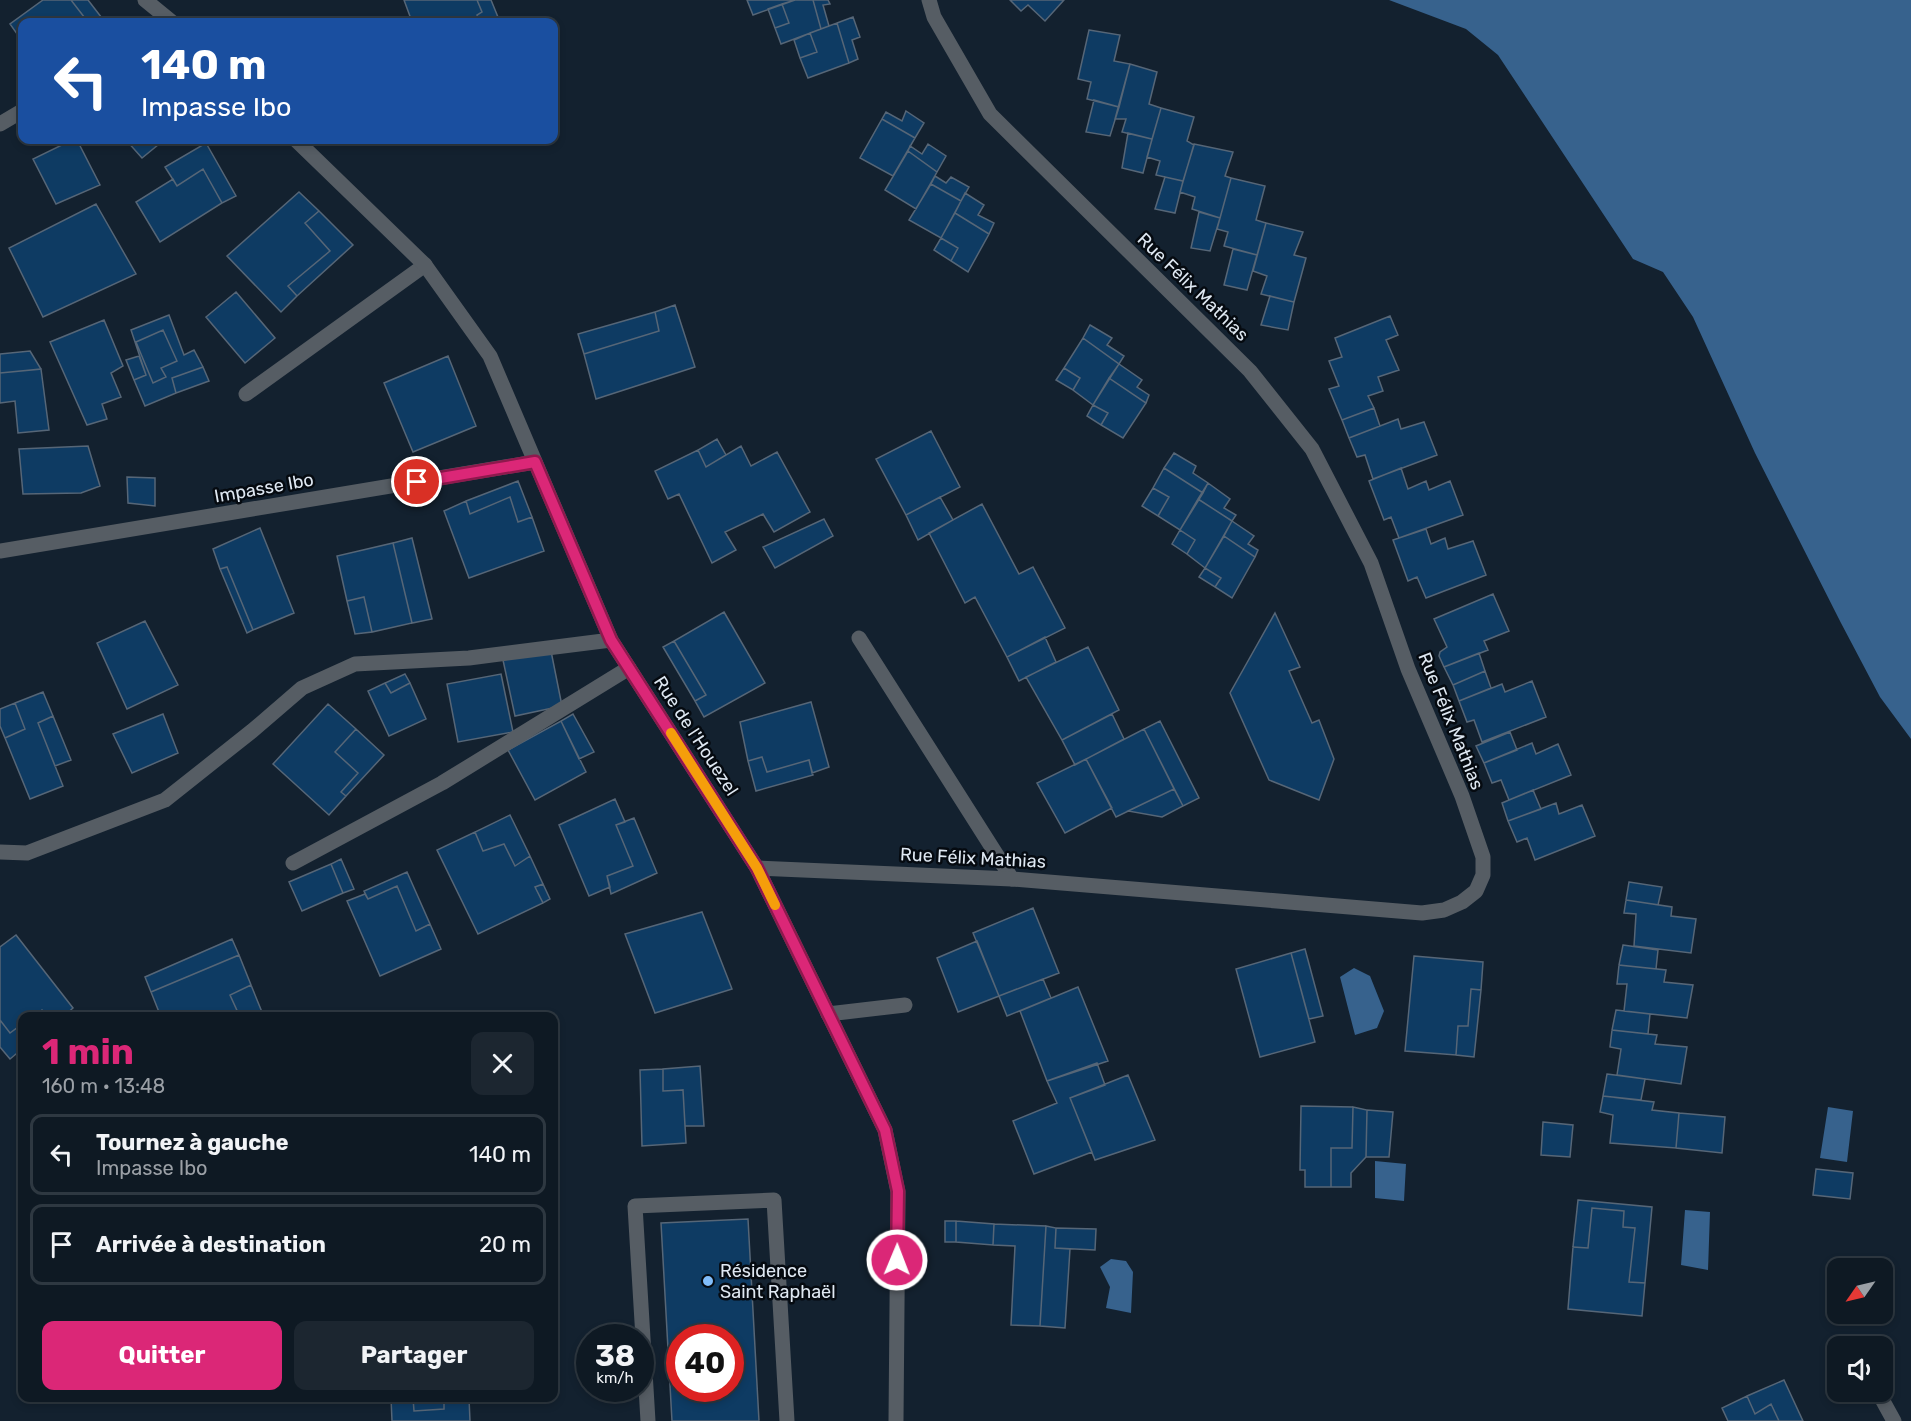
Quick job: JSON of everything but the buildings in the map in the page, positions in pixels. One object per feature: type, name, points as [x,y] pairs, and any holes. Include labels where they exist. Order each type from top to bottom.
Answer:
[{"type":"street","points":[[145,0],[167,18]]},
{"type":"street","name":"Rue Félix Mathias","points":[[757,868],[1012,879],[1422,913],[1444,910],[1462,902],[1476,891],[1483,875],[1483,857],[1462,796],[1408,669],[1371,563],[1312,449],[1251,371],[990,114],[934,17],[929,0]]},
{"type":"street","points":[[0,124],[18,113]]},
{"type":"street","name":"Rue de l'Houezel","points":[[300,144],[425,265],[490,356],[611,640],[757,868],[885,1130],[898,1191],[896,1421]]},
{"type":"street","points":[[246,394],[425,265]]},
{"type":"street","name":"Impasse Ibo","points":[[0,551],[535,462]]},
{"type":"street","points":[[859,638],[1012,879]]},
{"type":"street","points":[[0,852],[27,853],[165,800],[302,688],[356,664],[469,658],[611,640]]},
{"type":"street","points":[[293,863],[442,783],[629,668]]},
{"type":"street","points":[[828,1014],[905,1005]]},
{"type":"street","points":[[648,1421],[635,1206],[774,1200],[787,1421]]},
{"type":"street","points":[[1884,1402],[1894,1421]]},
{"type":"water","points":[[1389,0],[1911,0],[1911,739],[1880,697],[1755,453],[1693,317],[1663,272],[1633,259],[1498,55],[1466,29]]},
{"type":"water","points":[[1354,968],[1370,976],[1384,1011],[1377,1028],[1355,1035],[1340,977]]},
{"type":"water","points":[[1828,1107],[1853,1111],[1847,1162],[1820,1158]]},
{"type":"water","points":[[1375,1161],[1406,1164],[1404,1201],[1375,1198]]},
{"type":"water","points":[[1685,1210],[1710,1212],[1708,1270],[1681,1265]]},
{"type":"water","points":[[1111,1259],[1126,1261],[1133,1272],[1131,1313],[1106,1308],[1110,1287],[1100,1267]]},
{"type":"slow traffic","points":[[671,733],[757,868],[775,905]]},
{"type":"place","name":"Résidence Saint Raphaël","points":[[708,1281]]},
{"type":"route","points":[[417,482],[535,462],[611,640],[757,868],[885,1130],[898,1191],[897,1260]]}]
